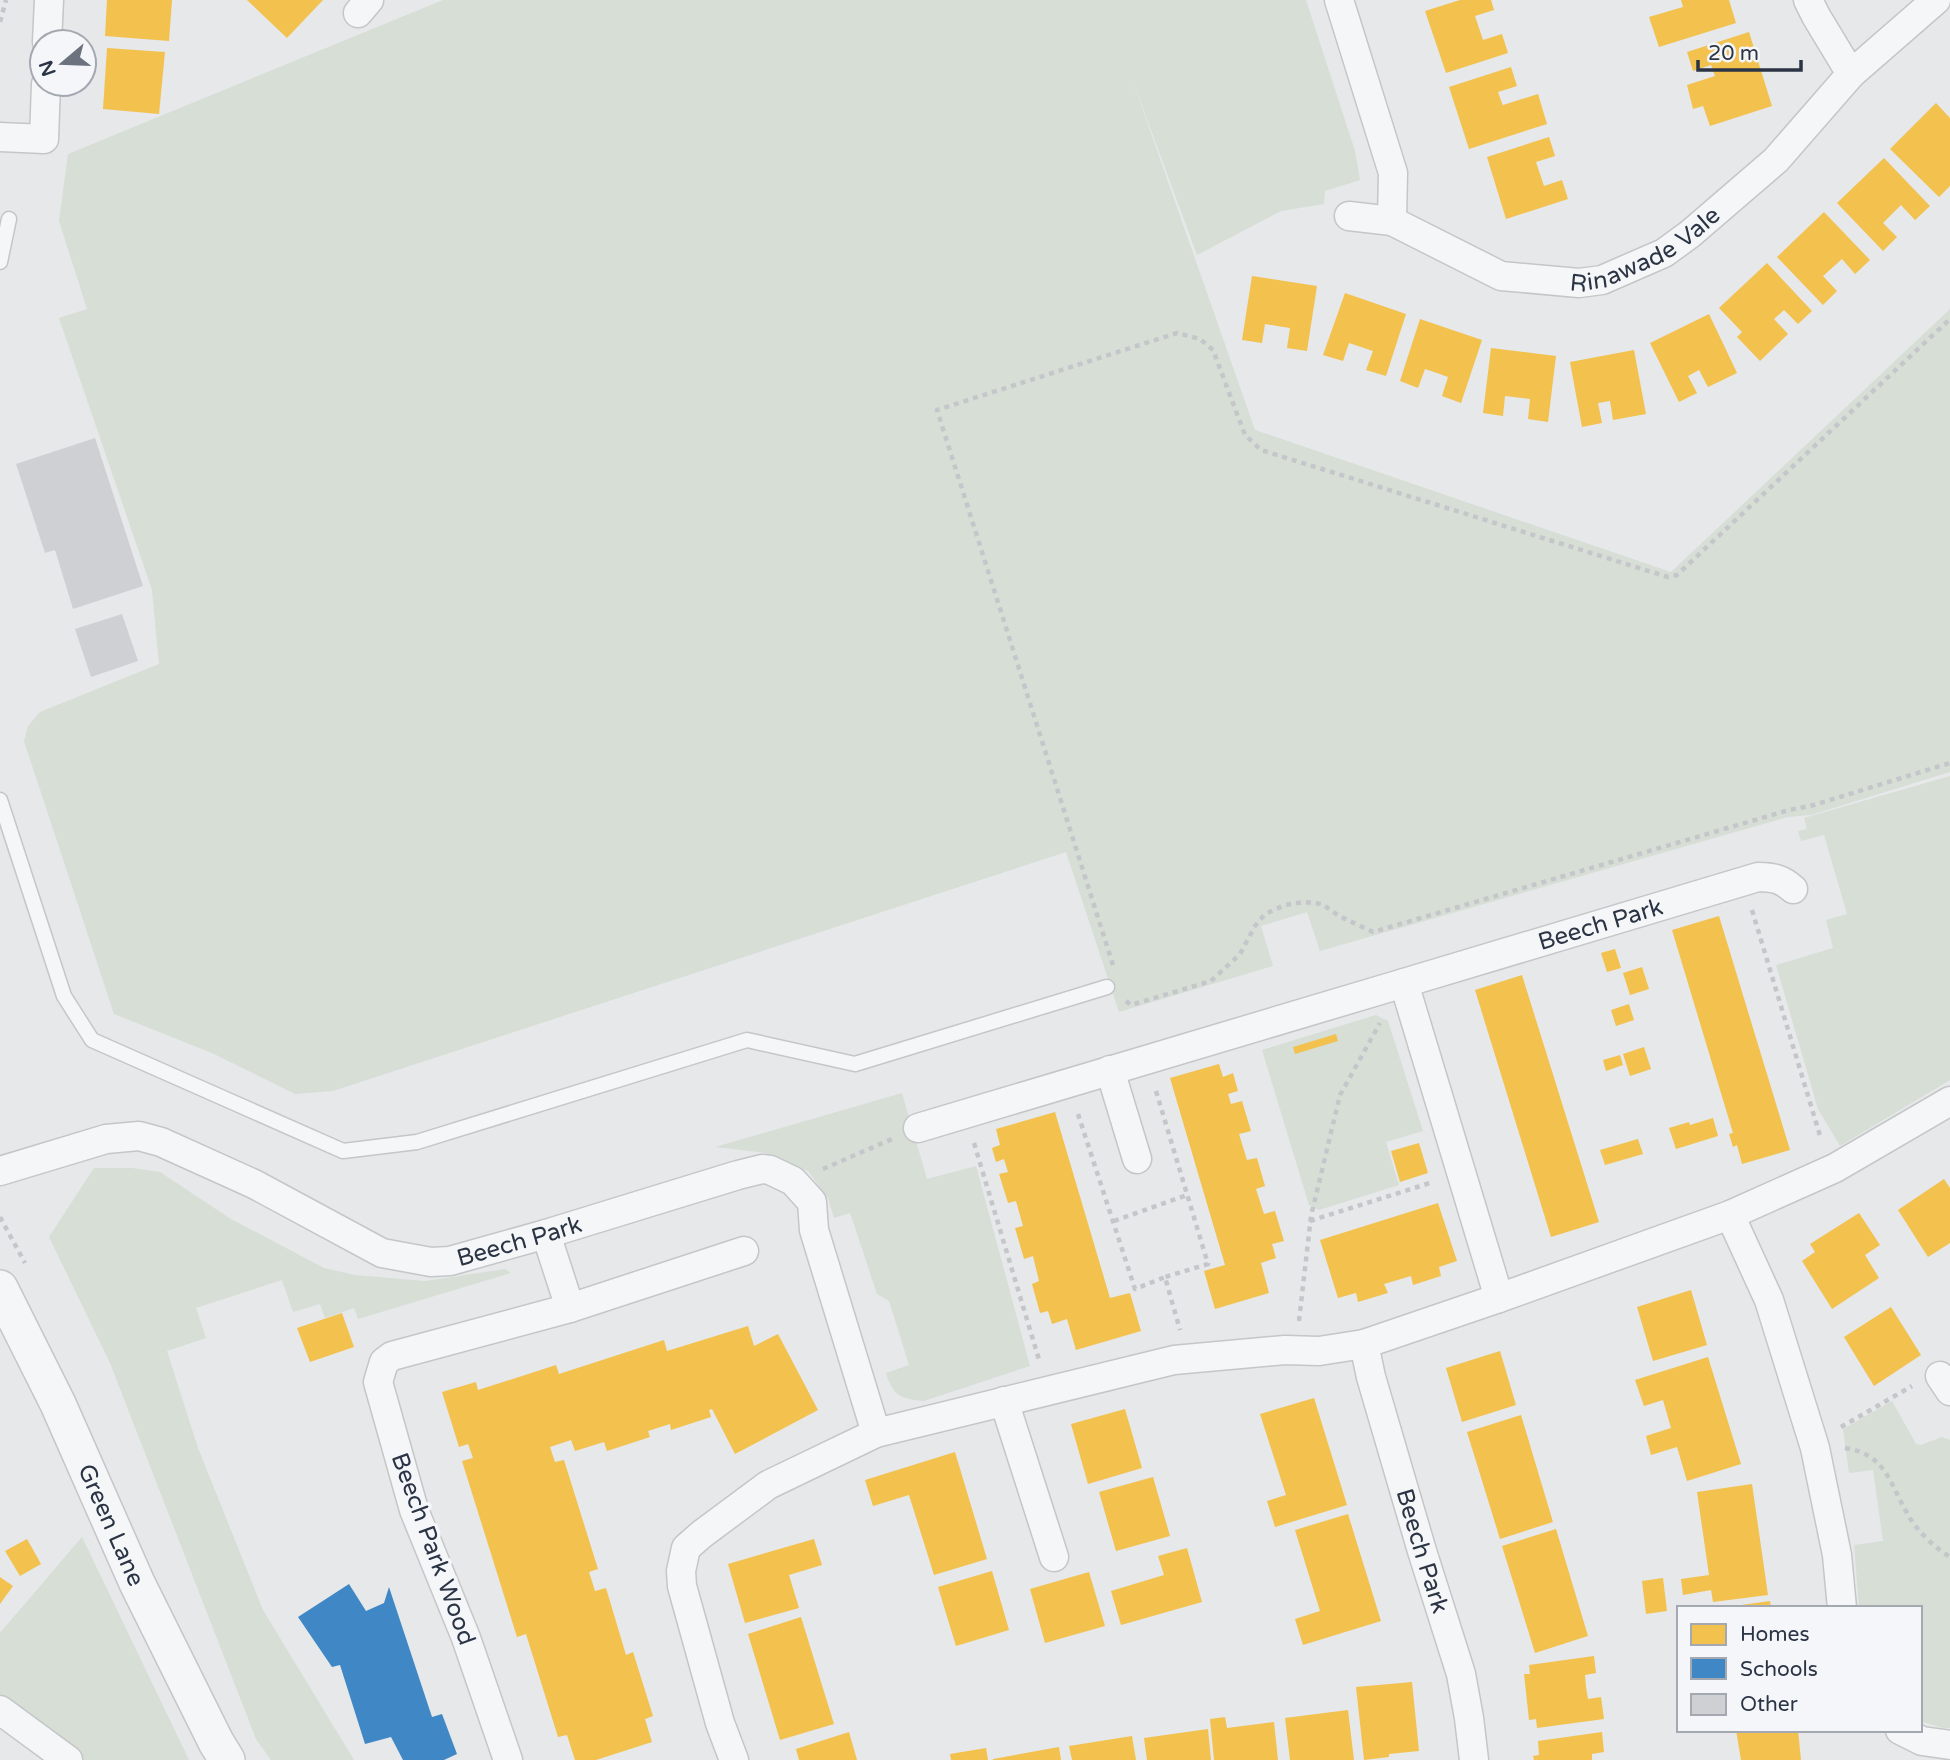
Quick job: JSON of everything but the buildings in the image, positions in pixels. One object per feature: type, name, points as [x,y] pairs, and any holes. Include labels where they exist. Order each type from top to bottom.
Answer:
[{"type":"street","points":[[48,28],[49,0]]},
{"type":"street","points":[[1339,0],[1393,173],[1392,221]]},
{"type":"street","points":[[1808,0],[1851,74]]},
{"type":"street","name":"Rinawade Vale","points":[[1349,216],[1392,221],[1501,276],[1579,282],[1602,280],[1664,253],[1690,234],[1776,160],[1851,74],[1936,0]]},
{"type":"street","points":[[0,137],[44,139],[45,98]]},
{"type":"street","name":"Beech Park","points":[[918,1128],[1758,877],[1772,877],[1793,890]]},
{"type":"street","points":[[1404,983],[1499,1298]]},
{"type":"street","points":[[1110,1070],[1137,1159]]},
{"type":"street","points":[[734,1760],[720,1723],[682,1586],[681,1571],[686,1548],[768,1485],[876,1433],[1184,1358],[1319,1351],[1364,1344],[1730,1215],[1835,1168],[1950,1101]]},
{"type":"street","name":"Beech Park","points":[[0,1171],[106,1139],[139,1136],[161,1142],[254,1184],[382,1253],[431,1262],[450,1261],[546,1234],[761,1169],[770,1170],[793,1181]]},
{"type":"street","points":[[793,1181],[812,1202],[814,1230],[876,1433]]},
{"type":"street","points":[[1730,1215],[1769,1300],[1825,1447],[1842,1606]]},
{"type":"street","points":[[546,1234],[570,1308]]},
{"type":"street","name":"Beech Park Wood","points":[[508,1760],[466,1638],[414,1510],[378,1382],[384,1362],[392,1356],[570,1308],[744,1251]]},
{"type":"street","name":"Green Lane","points":[[0,1289],[58,1404],[137,1583],[227,1760]]},
{"type":"street","name":"Beech Park","points":[[1364,1344],[1371,1377],[1422,1551],[1461,1674],[1474,1760]]},
{"type":"street","points":[[1004,1401],[1054,1556]]},
{"type":"street","points":[[0,1710],[68,1760]]},
{"type":"street","points":[[1904,1732],[1922,1741],[1950,1745]]},
{"type":"lane","points":[[0,261],[9,219]]},
{"type":"lane","points":[[0,800],[64,996],[92,1040],[343,1151],[417,1142],[747,1040],[855,1065],[1107,987]]},
{"type":"path","points":[[0,22],[6,0]]},
{"type":"path","points":[[1950,319],[1677,575],[1668,577],[1261,450],[1245,435],[1213,350],[1200,339],[1177,333],[937,410],[1113,965],[1107,987],[1131,1005],[1211,981],[1240,954],[1255,926],[1265,914],[1285,905],[1304,902],[1322,904],[1373,932],[1950,763]]},
{"type":"path","points":[[1744,881],[1821,1140],[1835,1168]]},
{"type":"path","points":[[1295,1351],[1310,1221],[1340,1095],[1404,983]]},
{"type":"path","points":[[1068,1084],[1135,1289],[1209,1264],[1146,1060]]},
{"type":"path","points":[[965,1114],[1039,1356],[1047,1391]]},
{"type":"path","points":[[793,1181],[918,1128]]},
{"type":"path","points":[[1310,1221],[1461,1173]]},
{"type":"path","points":[[1114,1221],[1187,1195]]},
{"type":"path","points":[[1165,1277],[1180,1329],[1184,1358]]},
{"type":"path","points":[[1825,1447],[1839,1428],[1938,1372],[1945,1383]]},
{"type":"path","points":[[1825,1447],[1859,1450],[1876,1461],[1893,1483],[1908,1516],[1933,1544],[1950,1557]]},
{"type":"shaded area","points":[[443,0],[1306,0],[1355,151],[1360,180],[1325,191],[1324,204],[1281,211],[1197,255],[1131,76],[1255,430],[1671,572],[1950,309],[1950,772],[1811,815],[1788,817],[1320,951],[1307,912],[1261,926],[1273,966],[1119,1012],[1066,852],[333,1091],[295,1094],[212,1053],[114,1014],[24,741],[28,726],[40,712],[159,664],[152,590],[59,318],[87,309],[59,221],[68,154]]},
{"type":"shaded area","points":[[1950,776],[1950,1080],[1840,1146],[1818,1109],[1776,965],[1833,948],[1826,920],[1847,914],[1824,835],[1801,841],[1798,831],[1807,829],[1804,818]]},
{"type":"shaded area","points":[[1376,1015],[1388,1021],[1423,1131],[1386,1142],[1399,1185],[1319,1210],[1309,1205],[1262,1050]]},
{"type":"shaded area","points":[[902,1093],[927,1179],[976,1166],[1030,1366],[924,1401],[899,1395],[889,1381],[886,1373],[909,1365],[889,1301],[877,1294],[850,1213],[834,1218],[828,1198],[808,1171],[766,1153],[715,1147]]},
{"type":"shaded area","points":[[94,1168],[132,1168],[160,1172],[231,1219],[324,1268],[355,1275],[425,1281],[505,1269],[511,1273],[358,1319],[354,1308],[325,1318],[320,1304],[293,1312],[282,1280],[196,1308],[206,1338],[167,1351],[198,1448],[263,1610],[354,1760],[271,1760],[256,1739],[110,1363],[49,1237]]},
{"type":"shaded area","points":[[1892,1401],[1916,1444],[1921,1445],[1942,1437],[1950,1440],[1950,1728],[1922,1722],[1922,1606],[1859,1606],[1854,1545],[1883,1541],[1873,1470],[1849,1473],[1843,1429]]},
{"type":"shaded area","points":[[82,1537],[189,1760],[68,1760],[0,1710],[0,1633]]}]
